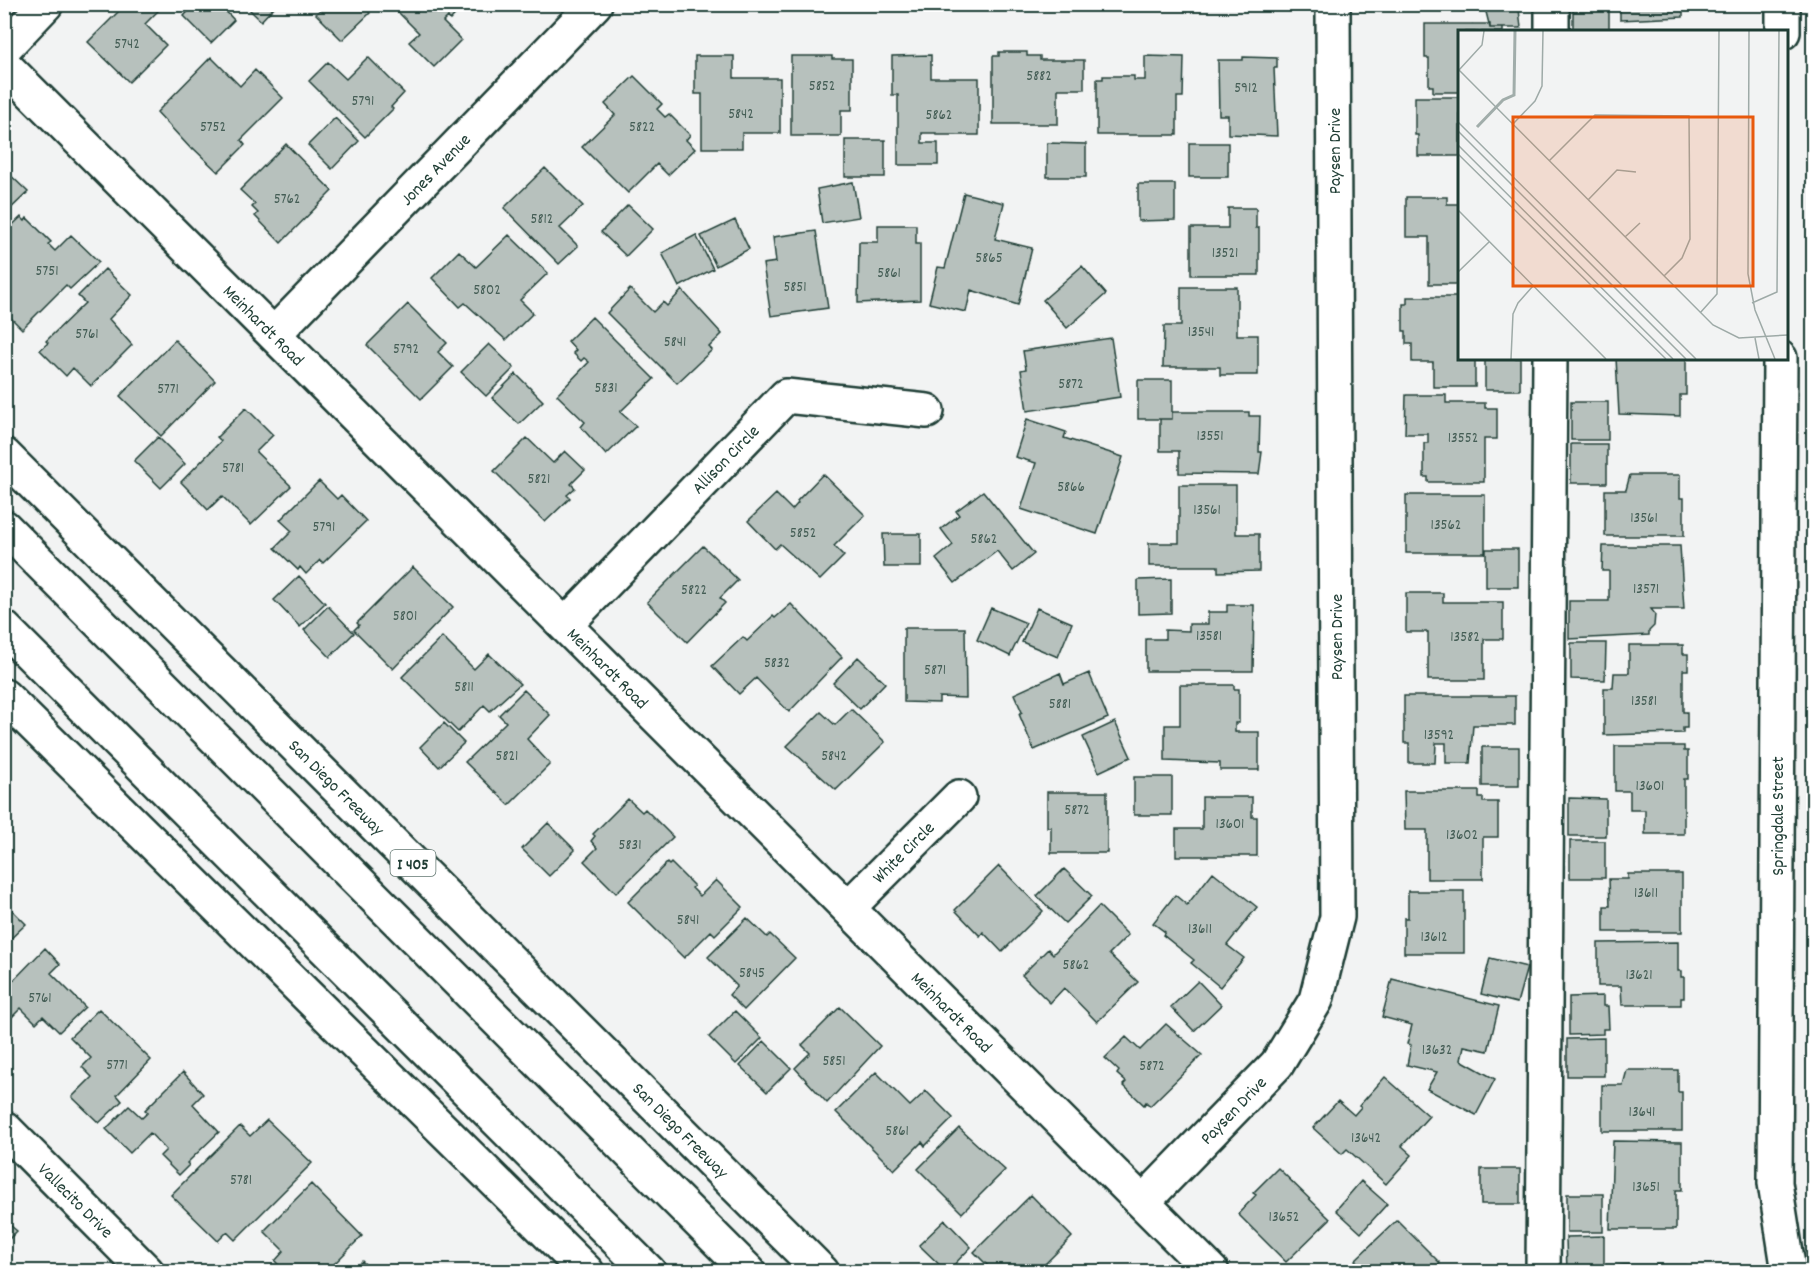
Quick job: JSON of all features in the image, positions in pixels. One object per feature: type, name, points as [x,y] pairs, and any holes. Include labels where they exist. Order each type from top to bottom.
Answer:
[{"type":"main road","points":[[4,48],[46,4]]},
{"type":"main road","name":"Jones Avenue","points":[[274,334],[596,4]]},
{"type":"main road","name":"Paysen Drive","points":[[1143,1202],[1277,1064],[1316,1000],[1337,917],[1333,4]]},
{"type":"main road","points":[[1552,4],[1552,30]]},
{"type":"main road","points":[[1783,4],[1783,30]]},
{"type":"main road","name":"Meinhardt Road","points":[[4,65],[1212,1272]]},
{"type":"main road","points":[[1543,1272],[1550,360]]},
{"type":"main road","name":"Springdale Street","points":[[1780,360],[1775,1183],[1789,1272]]},
{"type":"main road","name":"Allison Circle","points":[[565,625],[786,396],[927,411]]},
{"type":"main road","name":"San Diego Freeway","points":[[4,455],[822,1272]]},
{"type":"main road","points":[[4,527],[749,1272]]},
{"type":"main road","points":[[4,628],[649,1272]]},
{"type":"main road","points":[[4,696],[587,1272]]},
{"type":"main road","name":"White Circle","points":[[848,908],[959,797]]},
{"type":"main road","name":"Vallecito Drive","points":[[4,1128],[147,1272]]},
{"type":"building","points":[[126,4],[163,6],[145,24],[166,45],[129,82],[88,42]]},
{"type":"building","points":[[195,4],[219,4],[234,20],[211,43],[184,16]]},
{"type":"building","points":[[244,4],[277,4],[261,21]]},
{"type":"building","points":[[326,4],[361,4],[370,13],[342,40],[316,14]]},
{"type":"building","points":[[390,4],[465,4],[450,20],[448,17],[443,22],[461,40],[434,67],[409,42],[419,33]]},
{"type":"building","points":[[1484,4],[1522,4],[1523,7],[1519,9],[1521,28],[1490,28]]},
{"type":"building","points":[[1620,4],[1683,4],[1683,17],[1620,20]]},
{"type":"building","points":[[1573,7],[1609,7],[1609,30],[1573,30]]},
{"type":"building","points":[[1425,24],[1490,24],[1490,28],[1503,28],[1503,30],[1458,30],[1458,92],[1433,92],[1433,86],[1429,86],[1429,58],[1425,58]]},
{"type":"building","points":[[999,52],[1027,52],[1027,56],[1040,56],[1040,60],[1084,60],[1084,89],[1058,89],[1058,124],[993,124],[993,56],[999,56]]},
{"type":"building","points":[[931,55],[931,78],[979,78],[979,135],[922,133],[922,143],[938,143],[938,165],[898,165],[898,95],[892,95],[892,56]]},
{"type":"building","points":[[695,56],[734,56],[734,78],[780,78],[780,133],[742,133],[742,148],[702,148],[702,94],[695,94]]},
{"type":"building","points":[[791,56],[832,56],[832,59],[852,59],[852,110],[841,110],[841,136],[791,136]]},
{"type":"building","points":[[1145,56],[1184,57],[1183,97],[1177,97],[1177,135],[1097,135],[1097,79],[1103,79],[1103,76],[1134,76],[1134,80],[1145,80]]},
{"type":"building","points":[[211,57],[240,86],[255,70],[283,98],[241,140],[245,145],[218,172],[193,148],[192,150],[157,112]]},
{"type":"building","points":[[368,57],[404,93],[391,107],[393,109],[365,137],[309,81],[328,62],[346,79]]},
{"type":"building","points":[[1243,57],[1277,58],[1277,68],[1274,68],[1277,136],[1228,134],[1228,115],[1219,115],[1218,60],[1243,60]]},
{"type":"building","points":[[634,76],[662,104],[657,109],[665,117],[669,114],[690,135],[686,140],[695,149],[668,175],[657,164],[628,193],[582,147],[615,115],[605,104]]},
{"type":"building","points":[[1415,97],[1458,97],[1458,156],[1418,156],[1418,135],[1415,135]]},
{"type":"building","points":[[335,118],[359,141],[332,169],[308,145]]},
{"type":"building","points":[[845,140],[885,140],[885,177],[845,177]]},
{"type":"building","points":[[1047,143],[1086,144],[1086,177],[1047,177]]},
{"type":"building","points":[[1189,143],[1228,143],[1228,177],[1189,177]]},
{"type":"building","points":[[286,144],[332,191],[281,243],[255,216],[258,213],[252,207],[255,204],[240,190]]},
{"type":"building","points":[[545,168],[583,206],[560,228],[578,246],[559,264],[504,208]]},
{"type":"building","points":[[4,169],[28,192],[4,215]]},
{"type":"building","points":[[853,182],[859,217],[822,223],[817,189]]},
{"type":"building","points":[[1138,184],[1175,184],[1175,220],[1138,221]]},
{"type":"building","points":[[964,193],[1004,203],[995,239],[1032,248],[1018,305],[971,290],[966,312],[929,303],[938,267],[945,268]]},
{"type":"building","points":[[1406,197],[1447,197],[1447,204],[1458,204],[1458,284],[1429,284],[1429,237],[1406,237]]},
{"type":"building","points":[[628,205],[653,229],[626,256],[601,232]]},
{"type":"building","points":[[1228,208],[1256,208],[1256,228],[1259,228],[1259,275],[1191,275],[1191,228],[1228,228]]},
{"type":"building","points":[[21,217],[25,221],[27,218],[51,242],[48,244],[55,251],[71,235],[99,262],[70,289],[66,285],[22,329],[4,311],[4,287],[8,283],[4,279],[4,233]]},
{"type":"building","points":[[735,220],[749,249],[716,266],[701,236]]},
{"type":"building","points":[[878,225],[916,225],[916,244],[920,244],[920,300],[858,303],[859,242],[878,242]]},
{"type":"building","points":[[816,231],[828,308],[771,316],[763,264],[776,262],[773,237]]},
{"type":"building","points":[[509,235],[548,273],[520,300],[533,313],[506,340],[465,303],[460,307],[432,278],[459,251],[476,267]]},
{"type":"building","points":[[696,235],[713,269],[679,287],[662,253]]},
{"type":"building","points":[[1082,266],[1106,294],[1067,328],[1043,300]]},
{"type":"building","points":[[105,269],[132,295],[109,319],[132,345],[91,386],[73,368],[66,376],[40,350],[48,343],[46,341],[85,303],[78,296]]},
{"type":"building","points":[[1181,287],[1237,287],[1237,335],[1258,335],[1258,375],[1220,375],[1220,367],[1163,367],[1164,326],[1181,326]]},
{"type":"building","points":[[630,289],[653,312],[663,302],[667,306],[682,290],[722,334],[709,347],[712,350],[677,383],[607,313]]},
{"type":"building","points":[[1407,297],[1458,297],[1458,360],[1475,360],[1475,387],[1433,387],[1433,362],[1412,362],[1412,344],[1406,344],[1406,331],[1403,331],[1403,304],[1407,304]]},
{"type":"building","points":[[408,304],[447,343],[438,352],[453,367],[421,399],[367,345]]},
{"type":"building","points":[[592,317],[654,379],[620,412],[636,426],[606,455],[581,427],[585,422],[557,395],[589,362],[584,358],[581,361],[573,353],[576,350],[568,341]]},
{"type":"building","points":[[1111,338],[1120,397],[1027,411],[1021,370],[1026,369],[1023,351]]},
{"type":"building","points":[[175,340],[215,381],[161,436],[120,396]]},
{"type":"building","points":[[489,344],[514,368],[486,396],[461,372]]},
{"type":"building","points":[[1485,360],[1520,360],[1520,390],[1485,390]]},
{"type":"building","points":[[1616,360],[1686,360],[1686,395],[1680,395],[1680,416],[1619,414]]},
{"type":"building","points":[[516,374],[543,401],[519,424],[492,398]]},
{"type":"building","points":[[1138,380],[1172,380],[1172,419],[1138,419]]},
{"type":"building","points":[[1406,395],[1446,395],[1446,403],[1485,403],[1485,408],[1497,408],[1497,439],[1484,439],[1484,482],[1428,482],[1428,477],[1424,477],[1424,443],[1428,443],[1428,434],[1405,434]]},
{"type":"building","points":[[1571,402],[1608,402],[1608,440],[1571,440]]},
{"type":"building","points":[[246,408],[273,435],[256,452],[291,486],[251,525],[222,496],[208,510],[181,482],[221,441],[217,437]]},
{"type":"building","points":[[1172,412],[1249,412],[1249,416],[1260,416],[1259,452],[1262,452],[1259,474],[1179,473],[1179,451],[1160,451],[1160,419],[1172,419]]},
{"type":"building","points":[[1027,419],[1066,432],[1064,438],[1123,457],[1097,534],[1021,509],[1036,463],[1015,457]]},
{"type":"building","points":[[158,437],[185,464],[161,488],[134,461]]},
{"type":"building","points":[[527,438],[553,463],[565,451],[585,470],[571,484],[575,488],[567,495],[570,498],[545,522],[494,471]]},
{"type":"building","points":[[1571,444],[1607,444],[1607,483],[1571,483]]},
{"type":"building","points":[[823,474],[865,515],[834,546],[844,556],[820,580],[780,544],[775,549],[748,521],[776,494],[792,510],[798,503],[797,501]]},
{"type":"building","points":[[1630,475],[1680,475],[1680,498],[1684,498],[1684,536],[1605,536],[1605,490],[1626,490]]},
{"type":"building","points":[[319,481],[337,499],[341,495],[366,521],[323,563],[320,560],[306,574],[300,567],[298,570],[275,548],[292,531],[280,520]]},
{"type":"building","points":[[1179,485],[1236,485],[1236,534],[1259,534],[1259,571],[1218,572],[1218,566],[1149,566],[1149,543],[1179,543]]},
{"type":"building","points":[[983,491],[1034,554],[1013,571],[997,551],[955,583],[936,559],[953,545],[941,529],[959,515],[956,511]]},
{"type":"building","points":[[1406,495],[1485,495],[1485,553],[1406,553]]},
{"type":"building","points":[[883,534],[921,534],[921,567],[884,567]]},
{"type":"building","points":[[703,546],[738,580],[720,598],[725,603],[687,642],[647,602]]},
{"type":"building","points":[[1603,546],[1680,546],[1684,609],[1651,609],[1655,614],[1654,626],[1649,631],[1649,635],[1569,639],[1569,601],[1609,601],[1609,571],[1602,571]]},
{"type":"building","points":[[1486,549],[1518,549],[1518,587],[1486,587]]},
{"type":"building","points":[[413,567],[453,607],[393,669],[354,630],[359,625],[357,623]]},
{"type":"building","points":[[299,576],[325,603],[300,627],[274,600]]},
{"type":"building","points":[[1171,579],[1171,613],[1138,614],[1138,580]]},
{"type":"building","points":[[1406,593],[1443,593],[1443,602],[1503,602],[1503,639],[1484,639],[1484,680],[1428,680],[1428,632],[1406,632]]},
{"type":"building","points":[[791,604],[842,657],[789,712],[756,678],[739,694],[712,666],[743,637],[747,641],[773,616],[775,618]]},
{"type":"building","points":[[1227,605],[1254,605],[1253,671],[1146,671],[1146,639],[1165,639],[1165,630],[1189,631],[1189,624],[1208,624],[1208,612],[1227,612]]},
{"type":"building","points":[[328,606],[354,633],[330,657],[304,630]]},
{"type":"building","points":[[991,608],[1026,623],[1010,656],[977,640]]},
{"type":"building","points":[[1037,608],[1072,623],[1058,657],[1022,642]]},
{"type":"building","points":[[904,628],[965,628],[966,698],[939,697],[939,703],[904,702]]},
{"type":"building","points":[[442,637],[474,669],[489,654],[520,684],[490,711],[484,705],[458,732],[402,677]]},
{"type":"building","points":[[1571,643],[1606,643],[1605,680],[1571,679]]},
{"type":"building","points":[[1629,645],[1683,645],[1683,654],[1688,654],[1688,670],[1683,670],[1683,712],[1687,712],[1687,728],[1683,728],[1683,733],[1604,735],[1604,688],[1613,688],[1614,673],[1629,673]]},
{"type":"building","points":[[858,657],[885,683],[860,709],[833,683]]},
{"type":"building","points":[[1060,673],[1064,684],[1089,673],[1108,718],[1034,750],[1019,714],[1022,712],[1014,694]]},
{"type":"building","points":[[1180,685],[1234,685],[1234,689],[1239,689],[1239,723],[1235,723],[1235,732],[1259,732],[1259,770],[1220,770],[1220,763],[1165,761],[1165,725],[1180,725]]},
{"type":"building","points":[[524,690],[550,715],[527,739],[550,764],[509,805],[465,762],[506,722],[499,715]]},
{"type":"building","points":[[1404,696],[1515,696],[1515,725],[1473,725],[1470,763],[1446,763],[1446,743],[1436,743],[1435,763],[1409,763],[1409,743],[1404,743]]},
{"type":"building","points":[[851,709],[885,742],[836,790],[787,746],[821,712],[835,725]]},
{"type":"building","points":[[1115,722],[1131,757],[1099,772],[1083,737]]},
{"type":"building","points":[[444,723],[464,743],[439,767],[420,747]]},
{"type":"building","points":[[1615,746],[1684,746],[1684,751],[1688,751],[1688,779],[1684,779],[1684,834],[1645,834],[1645,810],[1630,810],[1630,791],[1615,791]]},
{"type":"building","points":[[1482,747],[1519,747],[1519,786],[1482,786]]},
{"type":"building","points":[[1134,777],[1172,777],[1172,815],[1134,815]]},
{"type":"building","points":[[1404,791],[1479,791],[1479,798],[1483,798],[1483,802],[1498,802],[1498,837],[1483,837],[1483,879],[1427,879],[1427,830],[1405,830]]},
{"type":"building","points":[[1047,792],[1107,792],[1107,853],[1051,853],[1051,827],[1047,827]]},
{"type":"building","points":[[1202,797],[1252,797],[1252,817],[1257,817],[1257,856],[1176,856],[1176,829],[1202,829]]},
{"type":"building","points":[[1569,798],[1606,799],[1606,836],[1569,836]]},
{"type":"building","points":[[628,799],[642,812],[645,809],[673,837],[616,893],[584,861],[597,848],[591,841],[595,836],[593,834]]},
{"type":"building","points":[[548,823],[575,850],[549,876],[522,849]]},
{"type":"building","points":[[1570,841],[1605,841],[1605,878],[1570,878]]},
{"type":"building","points":[[667,863],[669,865],[671,863],[694,886],[692,888],[700,896],[716,880],[743,907],[715,935],[711,931],[684,958],[628,902]]},
{"type":"building","points":[[999,866],[1043,911],[1002,952],[983,932],[980,936],[955,910]]},
{"type":"building","points":[[1064,869],[1092,896],[1065,923],[1037,896]]},
{"type":"building","points":[[1213,872],[1257,907],[1227,945],[1244,958],[1220,987],[1191,963],[1194,960],[1163,935],[1165,932],[1153,923],[1175,895],[1187,905]]},
{"type":"building","points":[[1628,874],[1682,874],[1682,932],[1604,932],[1604,906],[1610,906],[1609,879],[1628,879]]},
{"type":"building","points":[[1408,891],[1464,891],[1464,953],[1404,953],[1404,918],[1408,918]]},
{"type":"building","points":[[4,902],[26,924],[4,945]]},
{"type":"building","points":[[1099,906],[1128,935],[1109,954],[1138,982],[1097,1022],[1064,988],[1050,1003],[1022,975],[1048,949],[1053,954]]},
{"type":"building","points":[[747,918],[767,937],[770,934],[795,958],[744,1010],[729,995],[737,986],[708,957]]},
{"type":"building","points":[[1678,942],[1678,971],[1681,971],[1681,977],[1684,977],[1684,998],[1681,998],[1681,1005],[1622,1005],[1621,986],[1598,986],[1598,943]]},
{"type":"building","points":[[45,948],[60,964],[51,973],[85,1007],[59,1032],[43,1016],[36,1023],[21,1008],[4,1025],[4,984],[7,987]]},
{"type":"building","points":[[1490,958],[1527,967],[1517,1003],[1481,994]]},
{"type":"building","points":[[1392,979],[1499,1006],[1488,1051],[1464,1046],[1461,1060],[1495,1079],[1476,1115],[1427,1089],[1437,1072],[1407,1065],[1411,1045],[1407,1044],[1412,1025],[1382,1017]]},
{"type":"building","points":[[1198,981],[1221,1005],[1194,1031],[1171,1007]]},
{"type":"building","points":[[1603,996],[1603,1006],[1608,1006],[1609,1029],[1603,1029],[1603,1034],[1569,1035],[1569,997]]},
{"type":"building","points":[[840,1007],[880,1046],[827,1103],[795,1068],[810,1053],[802,1045]]},
{"type":"building","points":[[99,1009],[151,1060],[117,1095],[122,1101],[99,1123],[72,1097],[92,1077],[82,1067],[91,1058],[70,1037]]},
{"type":"building","points":[[735,1011],[762,1038],[736,1064],[709,1037]]},
{"type":"building","points":[[1166,1024],[1202,1055],[1150,1106],[1146,1102],[1144,1105],[1123,1085],[1126,1082],[1117,1074],[1119,1071],[1105,1058],[1126,1037],[1140,1050]]},
{"type":"building","points":[[1604,1038],[1604,1076],[1567,1076],[1567,1039]]},
{"type":"building","points":[[764,1041],[791,1068],[767,1092],[740,1066]]},
{"type":"building","points":[[1627,1070],[1678,1070],[1678,1092],[1682,1092],[1682,1131],[1602,1131],[1602,1085],[1623,1085]]},
{"type":"building","points":[[183,1072],[203,1094],[193,1104],[219,1132],[187,1163],[189,1165],[179,1175],[160,1156],[166,1150],[150,1133],[130,1153],[106,1129],[129,1106],[142,1118],[148,1112],[145,1110]]},
{"type":"building","points":[[876,1072],[910,1106],[926,1091],[953,1118],[925,1146],[922,1142],[894,1170],[836,1112]]},
{"type":"building","points":[[1385,1077],[1429,1116],[1402,1146],[1412,1155],[1386,1184],[1347,1149],[1342,1154],[1313,1128],[1338,1101],[1354,1115],[1361,1107],[1359,1106]]},
{"type":"building","points":[[267,1120],[312,1163],[235,1240],[227,1232],[218,1241],[171,1195],[240,1126],[250,1136]]},
{"type":"building","points":[[959,1128],[1005,1170],[962,1213],[918,1169]]},
{"type":"building","points":[[1613,1141],[1682,1142],[1682,1190],[1676,1190],[1676,1229],[1610,1229]]},
{"type":"building","points":[[1278,1168],[1330,1219],[1286,1262],[1238,1214],[1256,1195],[1253,1193]]},
{"type":"building","points":[[1481,1169],[1520,1169],[1520,1204],[1481,1204]]},
{"type":"building","points":[[1361,1181],[1387,1204],[1361,1233],[1336,1210]]},
{"type":"building","points":[[311,1184],[362,1236],[326,1272],[285,1272],[275,1261],[284,1251],[264,1231]]},
{"type":"building","points":[[1567,1194],[1603,1194],[1603,1232],[1567,1232]]},
{"type":"building","points":[[1031,1195],[1072,1237],[1037,1272],[1031,1272],[1024,1265],[1018,1272],[993,1271],[974,1252]]},
{"type":"building","points":[[4,1220],[17,1231],[4,1244]]},
{"type":"building","points":[[945,1220],[971,1247],[947,1272],[919,1245]]},
{"type":"building","points":[[1397,1220],[1440,1263],[1432,1272],[1367,1272],[1355,1260]]},
{"type":"building","points":[[1604,1236],[1604,1272],[1567,1272],[1566,1237]]},
{"type":"building","points":[[362,1261],[372,1271],[375,1269],[378,1272],[351,1272]]},
{"type":"building","points":[[1100,1265],[1106,1272],[1094,1272]]},
{"type":"building","points":[[1686,1265],[1686,1272],[1606,1272],[1606,1267]]}]
